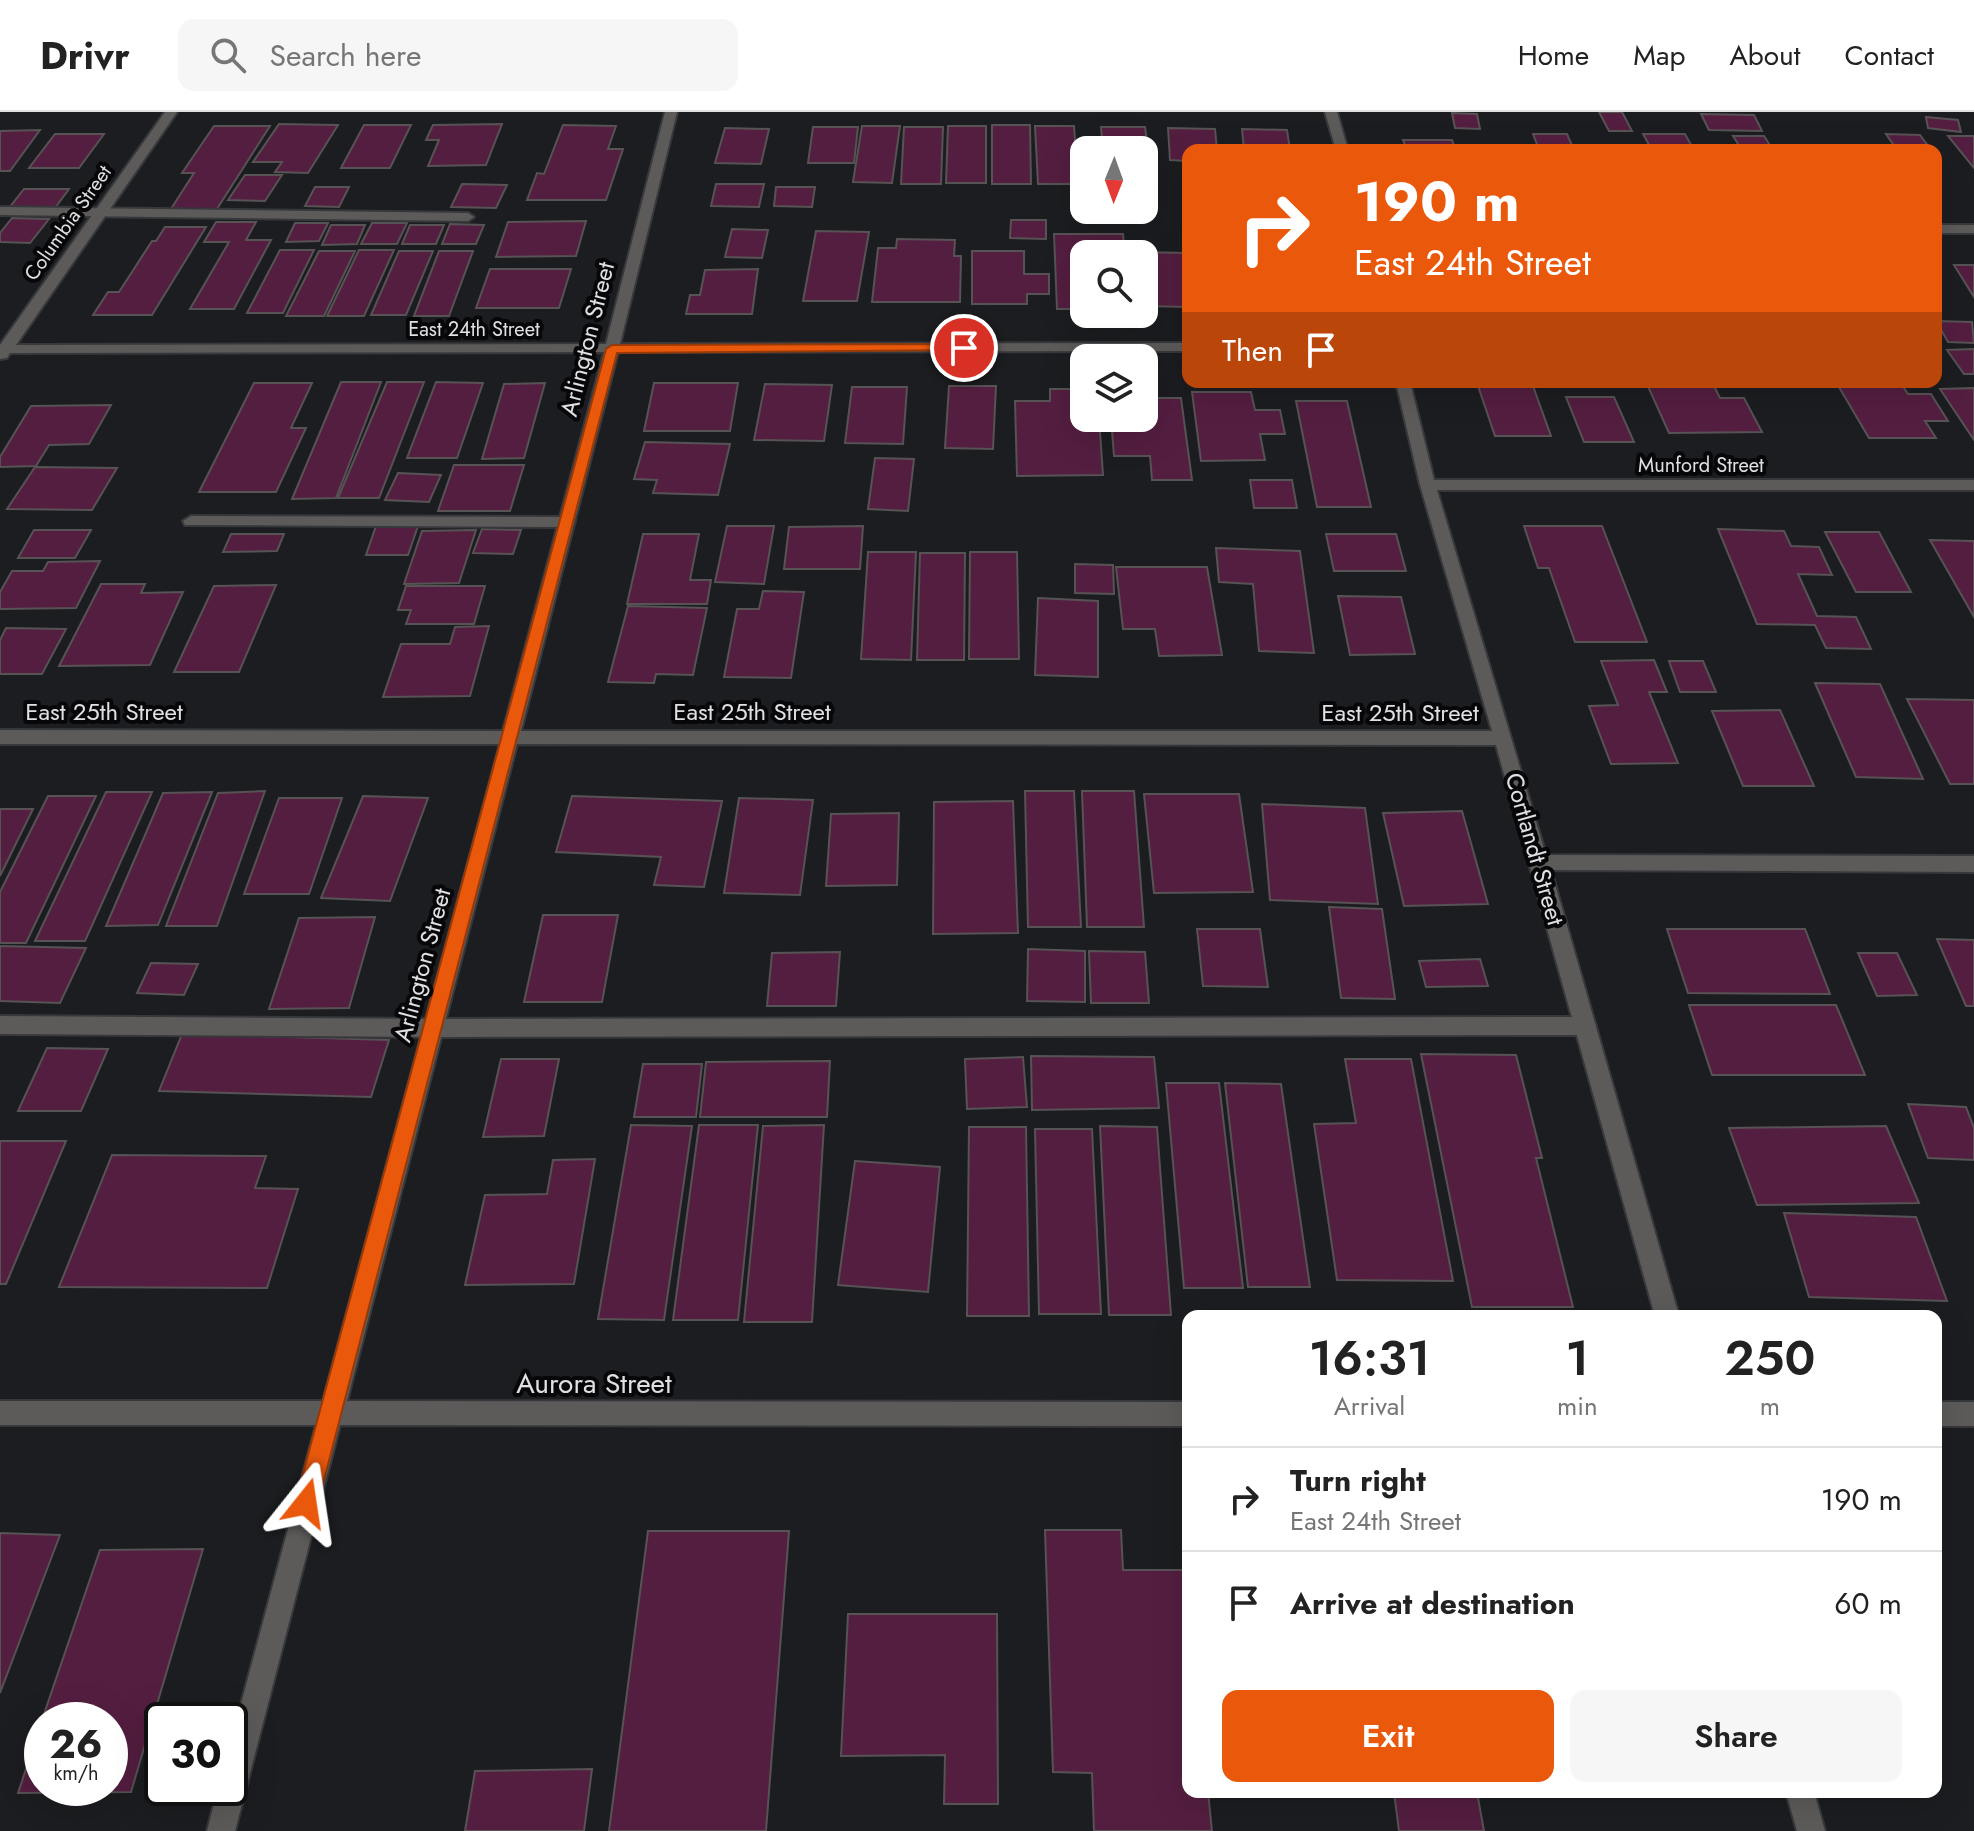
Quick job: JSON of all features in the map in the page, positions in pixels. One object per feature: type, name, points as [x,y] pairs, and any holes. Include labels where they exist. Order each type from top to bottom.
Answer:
[{"type":"street","name":"Columbia Street","points":[[2,352],[171,112]]},
{"type":"street","name":"Arlington Street","points":[[221,1831],[567,522],[671,112]]},
{"type":"street","points":[[1331,112],[1340,144]]},
{"type":"street","points":[[0,211],[468,217]]},
{"type":"street","points":[[1942,229],[1974,229]]},
{"type":"street","name":"East 24th Street","points":[[2,352],[1182,347]]},
{"type":"street","name":"Cortlandt Street","points":[[1404,388],[1428,485],[1539,862],[1665,1310]]},
{"type":"street","name":"Munford Street","points":[[1428,485],[1974,485]]},
{"type":"street","points":[[191,521],[567,522]]},
{"type":"street","name":"East 25th Street","points":[[0,737],[1503,738]]},
{"type":"street","points":[[1539,862],[1974,864]]},
{"type":"street","points":[[0,1025],[432,1028],[1586,1026]]},
{"type":"street","name":"Aurora Street","points":[[0,1413],[1182,1414]]},
{"type":"street","points":[[1942,1414],[1974,1414]]},
{"type":"street","points":[[1802,1798],[1811,1831]]},
{"type":"building","points":[[1599,112],[1622,112],[1632,131],[1609,131]]},
{"type":"building","points":[[1452,113],[1477,114],[1480,129],[1455,128]]},
{"type":"building","points":[[1701,114],[1754,115],[1762,131],[1709,130]]},
{"type":"building","points":[[1926,117],[1958,120],[1961,132],[1928,128]]},
{"type":"building","points":[[279,124],[338,125],[308,173],[275,172],[282,162],[253,162]]},
{"type":"building","points":[[502,124],[486,165],[428,166],[439,140],[426,140],[433,125]]},
{"type":"building","points":[[364,125],[411,125],[390,168],[341,168]]},
{"type":"building","points":[[563,125],[616,126],[608,149],[623,149],[606,200],[527,200],[537,173],[544,174]]},
{"type":"building","points":[[992,125],[1030,125],[1031,184],[992,184]]},
{"type":"building","points":[[214,126],[270,126],[215,212],[169,212],[194,173],[182,173]]},
{"type":"building","points":[[862,126],[900,126],[892,183],[853,182]]},
{"type":"building","points":[[948,126],[986,126],[986,183],[946,183]]},
{"type":"building","points":[[1035,126],[1074,126],[1075,136],[1070,136],[1070,184],[1038,184]]},
{"type":"building","points":[[813,127],[858,127],[854,163],[808,163]]},
{"type":"building","points":[[904,127],[943,127],[941,184],[901,184]]},
{"type":"building","points":[[1101,127],[1145,127],[1146,136],[1102,136]]},
{"type":"building","points":[[725,128],[769,129],[761,164],[715,163]]},
{"type":"building","points":[[1168,128],[1215,129],[1216,144],[1182,144],[1182,161],[1170,160]]},
{"type":"building","points":[[1242,129],[1287,130],[1289,144],[1243,144]]},
{"type":"building","points":[[40,130],[10,171],[0,171],[0,131]]},
{"type":"building","points":[[55,134],[104,134],[79,168],[29,168]]},
{"type":"building","points":[[1533,134],[1567,134],[1571,144],[1537,144]]},
{"type":"building","points":[[1643,134],[1685,134],[1691,144],[1649,144]]},
{"type":"building","points":[[1886,134],[1920,135],[1927,144],[1893,144]]},
{"type":"building","points":[[1733,136],[1764,136],[1769,144],[1738,144]]},
{"type":"building","points":[[1948,136],[1974,136],[1974,168]]},
{"type":"building","points":[[1403,140],[1452,140],[1454,144],[1405,144]]},
{"type":"building","points":[[245,175],[282,175],[265,201],[228,200]]},
{"type":"building","points":[[462,184],[507,185],[496,208],[451,207]]},
{"type":"building","points":[[716,184],[764,184],[759,207],[711,206]]},
{"type":"building","points":[[315,187],[349,187],[339,207],[305,206]]},
{"type":"building","points":[[776,187],[815,187],[812,207],[774,206]]},
{"type":"building","points":[[24,189],[69,189],[55,208],[9,208]]},
{"type":"building","points":[[12,218],[49,219],[30,243],[0,242],[0,233]]},
{"type":"building","points":[[1011,220],[1046,220],[1046,239],[1010,238]]},
{"type":"building","points":[[586,221],[576,256],[496,257],[508,222]]},
{"type":"building","points":[[216,222],[256,222],[246,240],[271,240],[234,309],[190,309],[229,242],[204,242]]},
{"type":"building","points":[[295,223],[328,223],[319,241],[286,242]]},
{"type":"building","points":[[372,223],[407,223],[397,244],[361,244]]},
{"type":"building","points":[[450,224],[484,225],[476,244],[442,244]]},
{"type":"building","points":[[331,225],[365,225],[357,244],[322,245]]},
{"type":"building","points":[[410,225],[444,225],[436,244],[402,244]]},
{"type":"building","points":[[165,227],[206,227],[152,315],[93,315],[108,292],[119,292],[152,241],[156,241]]},
{"type":"building","points":[[732,229],[768,230],[762,258],[725,257]]},
{"type":"building","points":[[816,231],[869,232],[857,301],[803,301]]},
{"type":"building","points":[[1054,234],[1123,234],[1124,240],[1070,240],[1070,309],[1057,309]]},
{"type":"building","points":[[897,239],[955,240],[954,256],[961,256],[960,302],[872,302],[878,248],[896,248]]},
{"type":"building","points":[[280,250],[314,250],[283,313],[247,313]]},
{"type":"building","points":[[359,250],[394,250],[364,316],[327,316]]},
{"type":"building","points":[[319,251],[355,251],[324,316],[286,316]]},
{"type":"building","points":[[399,251],[433,251],[406,315],[371,315]]},
{"type":"building","points":[[439,251],[473,251],[449,316],[414,316]]},
{"type":"building","points":[[972,251],[1024,251],[1024,274],[1049,274],[1049,294],[1027,294],[1027,304],[972,304]]},
{"type":"building","points":[[1158,252],[1182,253],[1182,307],[1158,306]]},
{"type":"building","points":[[1954,265],[1974,265],[1974,297]]},
{"type":"building","points":[[490,269],[571,269],[559,308],[476,308]]},
{"type":"building","points":[[758,269],[752,314],[686,314],[690,295],[700,295],[705,270]]},
{"type":"building","points":[[1942,321],[1972,322],[1974,343],[1948,342],[1942,332]]},
{"type":"building","points":[[1974,349],[1974,374],[1964,374],[1947,350]]},
{"type":"building","points":[[341,382],[381,382],[336,498],[292,499]]},
{"type":"building","points":[[387,382],[424,382],[379,498],[338,498]]},
{"type":"building","points":[[436,382],[483,383],[457,458],[407,458]]},
{"type":"building","points":[[254,383],[312,383],[291,428],[306,428],[276,492],[199,492]]},
{"type":"building","points":[[545,383],[524,458],[482,459],[504,384]]},
{"type":"building","points":[[654,383],[738,383],[730,431],[644,431]]},
{"type":"building","points":[[765,384],[832,385],[824,441],[754,440]]},
{"type":"building","points":[[949,386],[996,386],[993,449],[945,448]]},
{"type":"building","points":[[852,387],[907,387],[903,444],[845,443]]},
{"type":"building","points":[[1479,388],[1534,388],[1551,436],[1495,436]]},
{"type":"building","points":[[1649,388],[1715,388],[1720,398],[1744,398],[1762,432],[1669,433]]},
{"type":"building","points":[[1840,388],[1904,388],[1908,394],[1931,394],[1948,421],[1925,421],[1936,438],[1869,438]]},
{"type":"building","points":[[1974,388],[1974,440],[1940,389]]},
{"type":"building","points":[[1050,389],[1070,389],[1070,432],[1100,432],[1103,475],[1017,476],[1015,401],[1050,401]]},
{"type":"building","points":[[1192,392],[1251,392],[1255,410],[1280,410],[1285,434],[1260,434],[1265,460],[1201,461]]},
{"type":"building","points":[[1566,397],[1614,397],[1634,442],[1584,442]]},
{"type":"building","points":[[1158,398],[1181,398],[1192,480],[1152,480],[1150,456],[1114,456],[1112,432],[1158,432]]},
{"type":"building","points":[[1296,401],[1347,401],[1371,507],[1317,507]]},
{"type":"building","points":[[111,405],[89,444],[49,445],[36,466],[0,467],[0,457],[31,406]]},
{"type":"building","points":[[645,442],[730,444],[718,495],[653,493],[657,480],[634,479]]},
{"type":"building","points":[[875,458],[914,459],[908,511],[868,509]]},
{"type":"building","points":[[454,465],[524,465],[510,511],[438,511]]},
{"type":"building","points":[[35,467],[117,468],[92,510],[7,509]]},
{"type":"building","points":[[398,473],[441,475],[429,502],[385,500]]},
{"type":"building","points":[[1250,480],[1292,480],[1297,508],[1254,508]]},
{"type":"building","points":[[376,526],[418,526],[408,555],[366,555]]},
{"type":"building","points":[[727,526],[774,526],[764,584],[715,582]]},
{"type":"building","points":[[863,526],[860,569],[784,569],[789,527]]},
{"type":"building","points":[[1524,526],[1602,526],[1647,642],[1575,642],[1549,568],[1538,568]]},
{"type":"building","points":[[482,529],[521,530],[513,554],[473,553]]},
{"type":"building","points":[[1718,529],[1784,531],[1791,546],[1819,547],[1832,575],[1798,574],[1817,616],[1856,617],[1871,649],[1826,648],[1815,625],[1757,624]]},
{"type":"building","points":[[34,530],[91,530],[75,558],[18,558]]},
{"type":"building","points":[[476,530],[459,583],[404,584],[422,531]]},
{"type":"building","points":[[1825,532],[1879,532],[1911,592],[1856,592]]},
{"type":"building","points":[[231,534],[284,534],[277,551],[223,552]]},
{"type":"building","points":[[643,534],[699,534],[690,580],[711,580],[707,604],[627,604]]},
{"type":"building","points":[[1326,534],[1396,534],[1406,571],[1334,571]]},
{"type":"building","points":[[1930,540],[1974,541],[1974,617]]},
{"type":"building","points":[[1216,548],[1300,551],[1314,653],[1259,651],[1253,584],[1219,582]]},
{"type":"building","points":[[868,552],[916,552],[911,660],[861,659]]},
{"type":"building","points":[[970,552],[1017,552],[1019,659],[969,659]]},
{"type":"building","points":[[920,553],[965,553],[964,660],[917,660]]},
{"type":"building","points":[[100,561],[76,608],[0,609],[0,592],[12,571],[43,571],[48,562]]},
{"type":"building","points":[[1075,564],[1113,565],[1114,594],[1075,593]]},
{"type":"building","points":[[1116,567],[1207,567],[1222,655],[1159,656],[1155,629],[1123,629]]},
{"type":"building","points":[[101,584],[145,584],[141,593],[183,592],[150,665],[59,666]]},
{"type":"building","points":[[276,585],[239,672],[174,672],[214,586]]},
{"type":"building","points":[[406,586],[485,586],[474,624],[406,624],[411,610],[398,610]]},
{"type":"building","points":[[763,591],[804,592],[791,678],[724,677],[737,609],[759,609]]},
{"type":"building","points":[[1338,596],[1401,597],[1415,654],[1350,655]]},
{"type":"building","points":[[1038,598],[1098,601],[1098,677],[1035,675]]},
{"type":"building","points":[[628,606],[707,608],[693,675],[656,674],[654,683],[608,682]]},
{"type":"building","points":[[489,626],[470,696],[383,697],[401,644],[450,644],[455,627]]},
{"type":"building","points":[[6,628],[66,629],[42,674],[0,674],[0,640]]},
{"type":"building","points":[[1654,660],[1667,692],[1649,692],[1678,763],[1611,764],[1589,706],[1618,705],[1601,661]]},
{"type":"building","points":[[1669,661],[1703,661],[1716,692],[1680,692]]},
{"type":"building","points":[[1815,683],[1880,684],[1923,779],[1856,777]]},
{"type":"building","points":[[1907,699],[1974,700],[1974,784],[1950,784]]},
{"type":"building","points":[[1780,710],[1814,786],[1743,786],[1712,711]]},
{"type":"building","points":[[265,791],[217,926],[166,926],[218,793]]},
{"type":"building","points":[[1025,791],[1074,791],[1081,927],[1028,927]]},
{"type":"building","points":[[1082,791],[1134,791],[1144,927],[1087,927]]},
{"type":"building","points":[[106,792],[152,792],[85,941],[35,941]]},
{"type":"building","points":[[212,792],[158,925],[106,926],[163,793]]},
{"type":"building","points":[[1144,794],[1239,794],[1253,892],[1154,893]]},
{"type":"building","points":[[48,796],[96,796],[26,943],[0,943],[0,892]]},
{"type":"building","points":[[363,796],[428,798],[390,901],[321,898]]},
{"type":"building","points":[[572,796],[722,801],[704,887],[654,885],[661,857],[556,852]]},
{"type":"building","points":[[279,798],[342,798],[309,894],[244,894]]},
{"type":"building","points":[[739,798],[813,800],[800,895],[724,893]]},
{"type":"building","points":[[1013,801],[1018,933],[933,934],[934,802]]},
{"type":"building","points":[[1262,804],[1365,808],[1378,904],[1270,900]]},
{"type":"building","points":[[0,809],[33,809],[0,876]]},
{"type":"building","points":[[1462,811],[1488,904],[1404,906],[1383,813]]},
{"type":"building","points":[[899,813],[897,885],[826,886],[831,814]]},
{"type":"building","points":[[1329,907],[1382,909],[1395,999],[1341,998]]},
{"type":"building","points":[[543,915],[618,915],[602,1002],[524,1002]]},
{"type":"building","points":[[375,917],[349,1008],[269,1009],[299,918]]},
{"type":"building","points":[[1197,929],[1260,929],[1268,987],[1203,986]]},
{"type":"building","points":[[1667,929],[1805,929],[1830,994],[1688,993]]},
{"type":"building","points":[[1937,939],[1974,940],[1974,1006],[1966,1006]]},
{"type":"building","points":[[0,946],[86,948],[60,1003],[0,1001]]},
{"type":"building","points":[[1028,949],[1085,951],[1085,1002],[1027,1001]]},
{"type":"building","points":[[1089,951],[1145,952],[1149,1003],[1091,1003]]},
{"type":"building","points":[[840,952],[836,1006],[767,1006],[772,953]]},
{"type":"building","points":[[1858,953],[1897,953],[1917,995],[1877,996]]},
{"type":"building","points":[[1480,959],[1488,986],[1426,987],[1419,961]]},
{"type":"building","points":[[151,963],[198,964],[184,995],[137,993]]},
{"type":"building","points":[[1689,1005],[1836,1005],[1865,1075],[1712,1075]]},
{"type":"building","points":[[182,1034],[389,1040],[371,1097],[159,1091]]},
{"type":"building","points":[[47,1048],[108,1049],[81,1111],[18,1111]]},
{"type":"building","points":[[1421,1054],[1516,1055],[1542,1158],[1536,1158],[1573,1307],[1472,1307]]},
{"type":"building","points":[[1031,1056],[1154,1057],[1159,1108],[1032,1110]]},
{"type":"building","points":[[1023,1057],[1027,1107],[967,1109],[965,1059]]},
{"type":"building","points":[[501,1059],[559,1059],[544,1136],[483,1137]]},
{"type":"building","points":[[1345,1059],[1411,1059],[1453,1281],[1337,1280],[1314,1124],[1356,1123]]},
{"type":"building","points":[[830,1061],[827,1117],[700,1117],[706,1062]]},
{"type":"building","points":[[643,1064],[702,1064],[696,1117],[634,1117]]},
{"type":"building","points":[[1166,1083],[1219,1083],[1243,1288],[1184,1288]]},
{"type":"building","points":[[1225,1083],[1281,1084],[1310,1287],[1248,1287]]},
{"type":"building","points":[[1908,1104],[1966,1107],[1974,1128],[1974,1160],[1928,1158]]},
{"type":"building","points":[[631,1125],[692,1126],[664,1320],[598,1319]]},
{"type":"building","points":[[699,1125],[758,1125],[738,1320],[673,1320]]},
{"type":"building","points":[[824,1125],[812,1322],[744,1322],[763,1126]]},
{"type":"building","points":[[1100,1126],[1157,1127],[1171,1315],[1109,1315]]},
{"type":"building","points":[[1886,1126],[1919,1203],[1757,1205],[1729,1128]]},
{"type":"building","points":[[969,1127],[1026,1127],[1029,1316],[967,1316]]},
{"type":"building","points":[[1035,1129],[1092,1129],[1101,1314],[1039,1314]]},
{"type":"building","points":[[0,1141],[66,1141],[6,1284],[0,1284]]},
{"type":"building","points":[[112,1155],[266,1156],[255,1188],[298,1189],[267,1288],[59,1287]]},
{"type":"building","points":[[595,1159],[574,1284],[465,1285],[485,1195],[547,1194],[553,1160]]},
{"type":"building","points":[[855,1161],[940,1167],[928,1292],[838,1285]]},
{"type":"building","points":[[1784,1213],[1916,1217],[1947,1301],[1809,1297]]},
{"type":"building","points":[[1045,1530],[1121,1530],[1123,1570],[1182,1570],[1182,1798],[1209,1798],[1212,1831],[1094,1831],[1092,1773],[1053,1772]]},
{"type":"building","points":[[648,1531],[789,1531],[766,1831],[609,1831]]},
{"type":"building","points":[[0,1533],[60,1535],[0,1693]]},
{"type":"building","points":[[203,1549],[158,1702],[144,1702],[144,1748],[131,1792],[128,1792],[128,1702],[48,1702],[100,1550]]},
{"type":"building","points":[[848,1614],[997,1614],[998,1804],[944,1804],[945,1755],[841,1756]]},
{"type":"building","points":[[592,1769],[584,1831],[465,1831],[475,1771]]},
{"type":"building","points":[[24,1775],[24,1793],[18,1793]]},
{"type":"building","points":[[1395,1798],[1478,1798],[1484,1831],[1399,1831]]},
{"type":"route","points":[[306,1503],[612,349],[964,348]]}]
